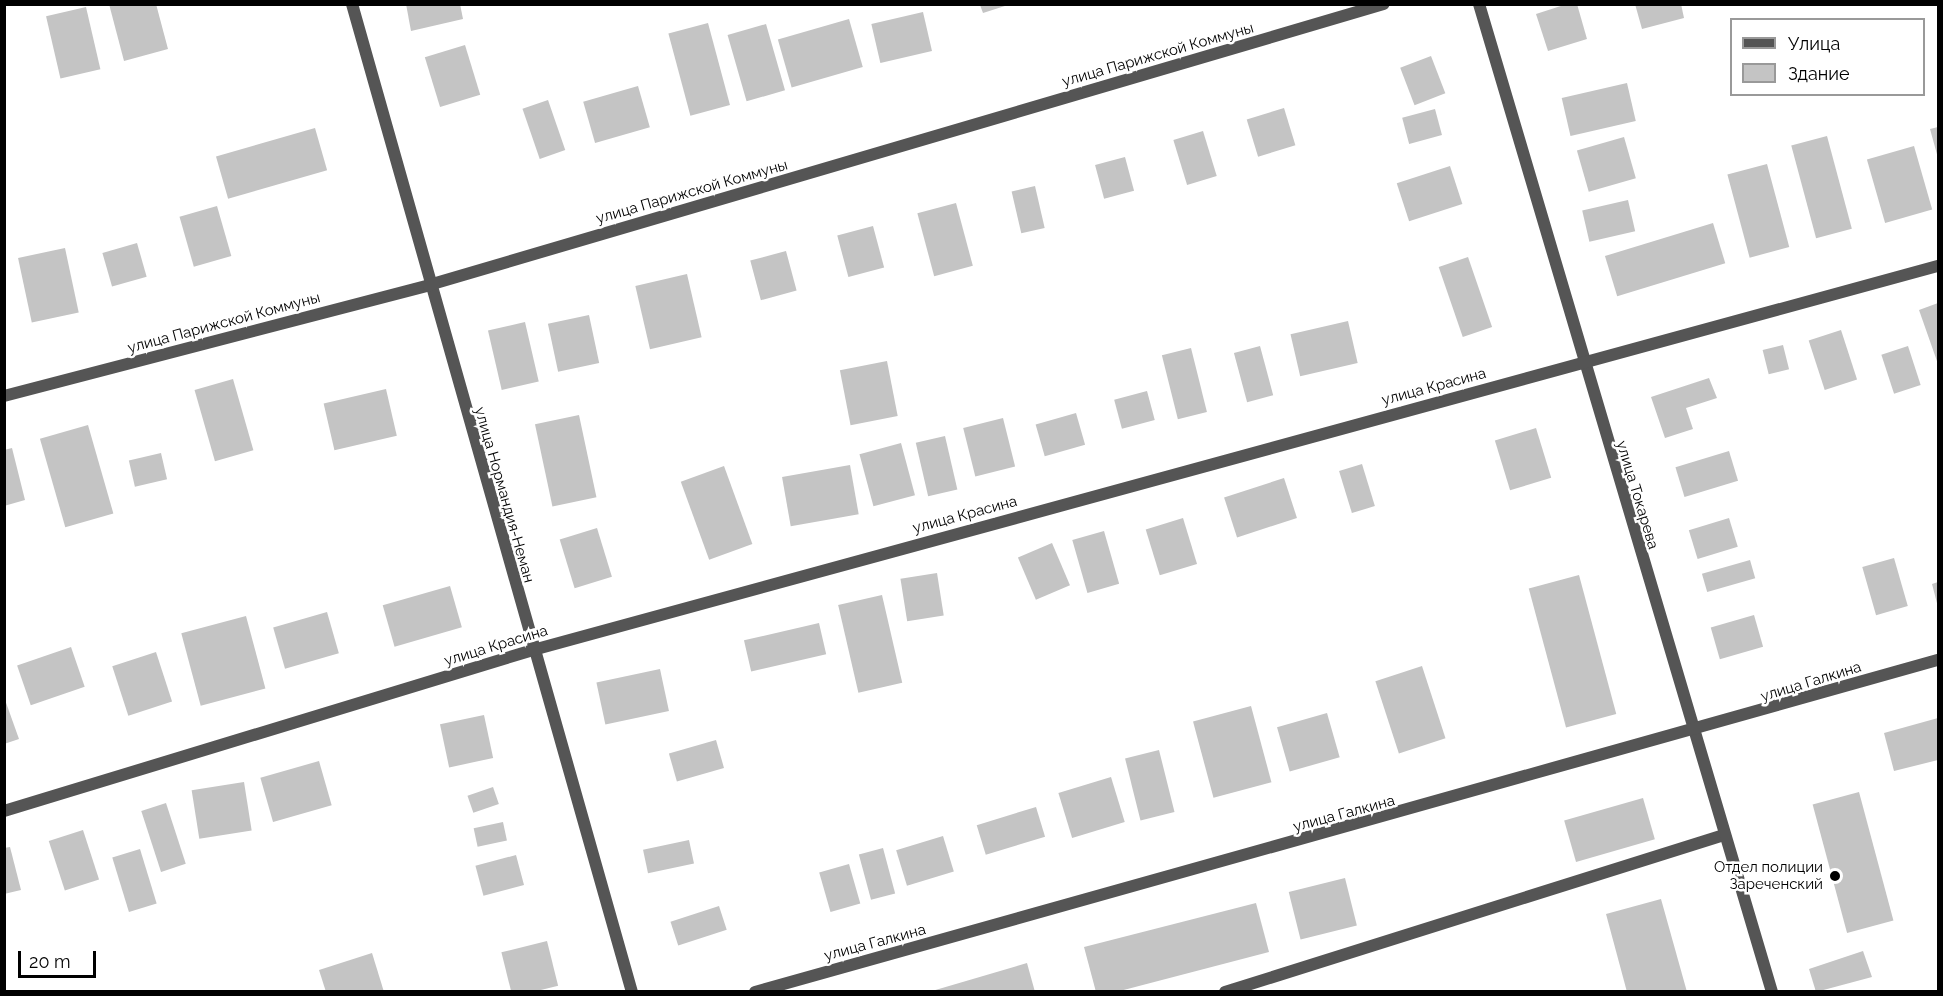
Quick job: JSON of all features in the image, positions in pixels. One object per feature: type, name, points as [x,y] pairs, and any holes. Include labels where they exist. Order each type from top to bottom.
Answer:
[{"type":"street","name":"улица Нормандия-Неман","points":[[352,4],[429,285],[632,992]]},
{"type":"street","name":"улица Парижской Коммуны","points":[[4,396],[429,285],[1384,4]]},
{"type":"street","name":"улица Токарева","points":[[1479,4],[1692,733],[1772,992]]},
{"type":"street","name":"улица Красина","points":[[4,811],[533,650],[1938,266]]},
{"type":"street","name":"улица Галкина","points":[[755,992],[1692,733],[1938,660]]},
{"type":"street","points":[[1225,992],[1724,835]]},
{"type":"building","points":[[109,4],[156,4],[168,49],[124,61]]},
{"type":"building","points":[[406,4],[460,4],[463,19],[411,31]]},
{"type":"building","points":[[1567,4],[1577,4],[1587,39],[1548,51],[1536,14]]},
{"type":"building","points":[[1635,4],[1681,4],[1684,18],[1642,29]]},
{"type":"building","points":[[980,5],[1008,5],[983,13]]},
{"type":"building","points":[[86,7],[100,69],[60,79],[46,16]]},
{"type":"building","points":[[923,12],[932,51],[880,63],[871,24]]},
{"type":"building","points":[[849,19],[863,67],[792,87],[778,39]]},
{"type":"building","points":[[708,23],[730,105],[690,116],[668,34]]},
{"type":"building","points":[[766,24],[785,90],[747,101],[728,35]]},
{"type":"building","points":[[465,45],[480,95],[440,107],[425,57]]},
{"type":"building","points":[[1431,56],[1445,93],[1415,105],[1400,68]]},
{"type":"building","points":[[1627,83],[1636,121],[1570,136],[1562,98]]},
{"type":"building","points":[[638,86],[650,127],[595,143],[583,102]]},
{"type":"building","points":[[548,100],[565,150],[540,159],[522,109]]},
{"type":"building","points":[[1284,108],[1295,145],[1258,157],[1247,119]]},
{"type":"building","points":[[1435,109],[1442,135],[1409,144],[1402,118]]},
{"type":"building","points":[[1938,127],[1938,158],[1930,129]]},
{"type":"building","points":[[315,128],[327,170],[228,199],[216,156]]},
{"type":"building","points":[[1203,131],[1217,176],[1187,185],[1173,140]]},
{"type":"building","points":[[1827,136],[1852,229],[1816,238],[1791,146]]},
{"type":"building","points":[[1624,137],[1636,178],[1589,192],[1577,151]]},
{"type":"building","points":[[1914,146],[1932,209],[1885,223],[1867,160]]},
{"type":"building","points":[[1125,157],[1134,191],[1104,199],[1095,165]]},
{"type":"building","points":[[1767,164],[1789,247],[1750,258],[1727,175]]},
{"type":"building","points":[[1450,166],[1462,204],[1409,221],[1397,183]]},
{"type":"building","points":[[1035,186],[1045,228],[1021,233],[1012,191]]},
{"type":"building","points":[[1628,200],[1635,231],[1589,242],[1582,211]]},
{"type":"building","points":[[956,203],[973,266],[934,276],[917,213]]},
{"type":"building","points":[[217,206],[231,256],[194,267],[180,217]]},
{"type":"building","points":[[1713,223],[1725,263],[1617,296],[1605,256]]},
{"type":"building","points":[[873,226],[884,268],[848,277],[837,236]]},
{"type":"building","points":[[137,243],[147,277],[112,287],[102,253]]},
{"type":"building","points":[[65,248],[79,313],[32,323],[18,258]]},
{"type":"building","points":[[786,251],[797,291],[761,300],[750,261]]},
{"type":"building","points":[[1468,257],[1492,327],[1463,337],[1439,267]]},
{"type":"building","points":[[687,274],[702,337],[650,349],[635,286]]},
{"type":"building","points":[[1938,303],[1938,364],[1919,310]]},
{"type":"building","points":[[589,315],[599,363],[558,372],[548,324]]},
{"type":"building","points":[[1348,321],[1358,363],[1300,376],[1291,334]]},
{"type":"building","points":[[525,322],[539,381],[502,390],[488,331]]},
{"type":"building","points":[[1841,330],[1857,379],[1825,390],[1809,341]]},
{"type":"building","points":[[1783,345],[1789,369],[1769,374],[1763,350]]},
{"type":"building","points":[[1260,346],[1273,395],[1247,402],[1234,353]]},
{"type":"building","points":[[1908,346],[1921,385],[1894,394],[1881,355]]},
{"type":"building","points":[[1191,348],[1207,412],[1178,419],[1162,355]]},
{"type":"building","points":[[887,361],[898,416],[851,425],[840,370]]},
{"type":"building","points":[[1709,378],[1717,398],[1686,408],[1693,429],[1665,438],[1651,397]]},
{"type":"building","points":[[233,379],[253,450],[215,461],[195,390]]},
{"type":"building","points":[[386,389],[397,436],[334,450],[324,403]]},
{"type":"building","points":[[1147,391],[1155,420],[1122,429],[1114,400]]},
{"type":"building","points":[[1076,413],[1085,445],[1045,456],[1036,425]]},
{"type":"building","points":[[579,415],[596,497],[552,507],[535,424]]},
{"type":"building","points":[[1003,418],[1015,467],[975,476],[963,428]]},
{"type":"building","points":[[88,425],[113,513],[65,527],[40,439]]},
{"type":"building","points":[[1536,428],[1551,478],[1510,490],[1495,441]]},
{"type":"building","points":[[945,436],[957,490],[928,496],[916,443]]},
{"type":"building","points":[[901,443],[915,495],[873,506],[859,454]]},
{"type":"building","points":[[12,448],[25,500],[4,506],[4,450]]},
{"type":"building","points":[[1729,451],[1738,481],[1685,497],[1675,467]]},
{"type":"building","points":[[161,453],[167,479],[135,487],[129,460]]},
{"type":"building","points":[[1362,464],[1375,506],[1352,513],[1339,471]]},
{"type":"building","points":[[850,465],[859,514],[791,526],[782,477]]},
{"type":"building","points":[[724,466],[752,544],[709,560],[681,482]]},
{"type":"building","points":[[1284,478],[1297,518],[1237,537],[1224,497]]},
{"type":"building","points":[[1183,518],[1197,564],[1160,575],[1146,529]]},
{"type":"building","points":[[1729,518],[1738,547],[1698,559],[1689,530]]},
{"type":"building","points":[[597,528],[612,577],[575,588],[560,539]]},
{"type":"building","points":[[1104,531],[1119,584],[1087,593],[1072,540]]},
{"type":"building","points":[[1052,543],[1070,585],[1036,600],[1018,557]]},
{"type":"building","points":[[1894,558],[1908,606],[1876,615],[1862,567]]},
{"type":"building","points":[[1750,560],[1755,578],[1707,592],[1702,574]]},
{"type":"building","points":[[937,573],[944,615],[907,621],[900,579]]},
{"type":"building","points":[[1579,575],[1616,714],[1566,728],[1529,588]]},
{"type":"building","points":[[1938,582],[1938,607],[1932,584]]},
{"type":"building","points":[[450,586],[462,627],[395,647],[383,605]]},
{"type":"building","points":[[882,595],[902,683],[858,693],[838,605]]},
{"type":"building","points":[[327,612],[339,653],[285,669],[273,627]]},
{"type":"building","points":[[1754,615],[1763,647],[1720,659],[1711,627]]},
{"type":"building","points":[[246,616],[265,688],[201,706],[181,633]]},
{"type":"building","points":[[819,623],[826,654],[751,672],[744,640]]},
{"type":"building","points":[[71,647],[85,687],[31,705],[17,666]]},
{"type":"building","points":[[156,652],[172,701],[128,716],[112,666]]},
{"type":"building","points":[[1422,666],[1445,738],[1399,753],[1375,681]]},
{"type":"building","points":[[660,669],[669,711],[605,725],[596,683]]},
{"type":"building","points":[[4,697],[19,739],[4,744]]},
{"type":"building","points":[[1251,706],[1271,782],[1213,798],[1193,722]]},
{"type":"building","points":[[1327,713],[1340,757],[1290,772],[1277,727]]},
{"type":"building","points":[[484,715],[493,758],[449,767],[440,724]]},
{"type":"building","points":[[1938,718],[1938,760],[1894,771],[1884,733]]},
{"type":"building","points":[[716,740],[724,768],[677,781],[669,754]]},
{"type":"building","points":[[1159,750],[1174,812],[1141,821],[1125,758]]},
{"type":"building","points":[[319,761],[332,805],[273,822],[260,778]]},
{"type":"building","points":[[1111,777],[1125,822],[1072,838],[1058,793]]},
{"type":"building","points":[[244,782],[252,830],[199,839],[192,790]]},
{"type":"building","points":[[493,787],[499,804],[473,813],[467,796]]},
{"type":"building","points":[[1859,792],[1893,920],[1847,933],[1813,804]]},
{"type":"building","points":[[1643,798],[1655,839],[1576,862],[1564,821]]},
{"type":"building","points":[[166,803],[186,864],[161,872],[141,811]]},
{"type":"building","points":[[1036,807],[1045,837],[986,855],[977,825]]},
{"type":"building","points":[[503,822],[507,841],[478,847],[474,828]]},
{"type":"building","points":[[83,830],[99,879],[65,891],[49,841]]},
{"type":"building","points":[[943,836],[954,871],[907,886],[896,850]]},
{"type":"building","points":[[689,840],[694,863],[648,873],[643,850]]},
{"type":"building","points":[[10,847],[21,890],[4,894],[4,848]]},
{"type":"building","points":[[883,848],[895,893],[871,900],[859,854]]},
{"type":"building","points":[[140,849],[157,904],[129,912],[112,857]]},
{"type":"building","points":[[516,855],[524,885],[483,896],[475,866]]},
{"type":"building","points":[[849,864],[860,903],[831,912],[819,873]]},
{"type":"building","points":[[1345,878],[1357,926],[1301,940],[1289,892]]},
{"type":"building","points":[[1661,899],[1687,992],[1627,992],[1606,914]]},
{"type":"building","points":[[1256,903],[1269,952],[1116,992],[1096,992],[1084,947]]},
{"type":"building","points":[[719,906],[727,930],[678,946],[670,922]]},
{"type":"building","points":[[547,941],[558,986],[533,992],[511,992],[501,952]]},
{"type":"building","points":[[1863,951],[1872,977],[1816,992],[1809,969]]},
{"type":"building","points":[[372,953],[384,992],[326,992],[319,970]]},
{"type":"building","points":[[1027,963],[1035,992],[932,991]]},
{"type":"place","name":"Отдел полиции Зареченский","points":[[1835,876]]}]
